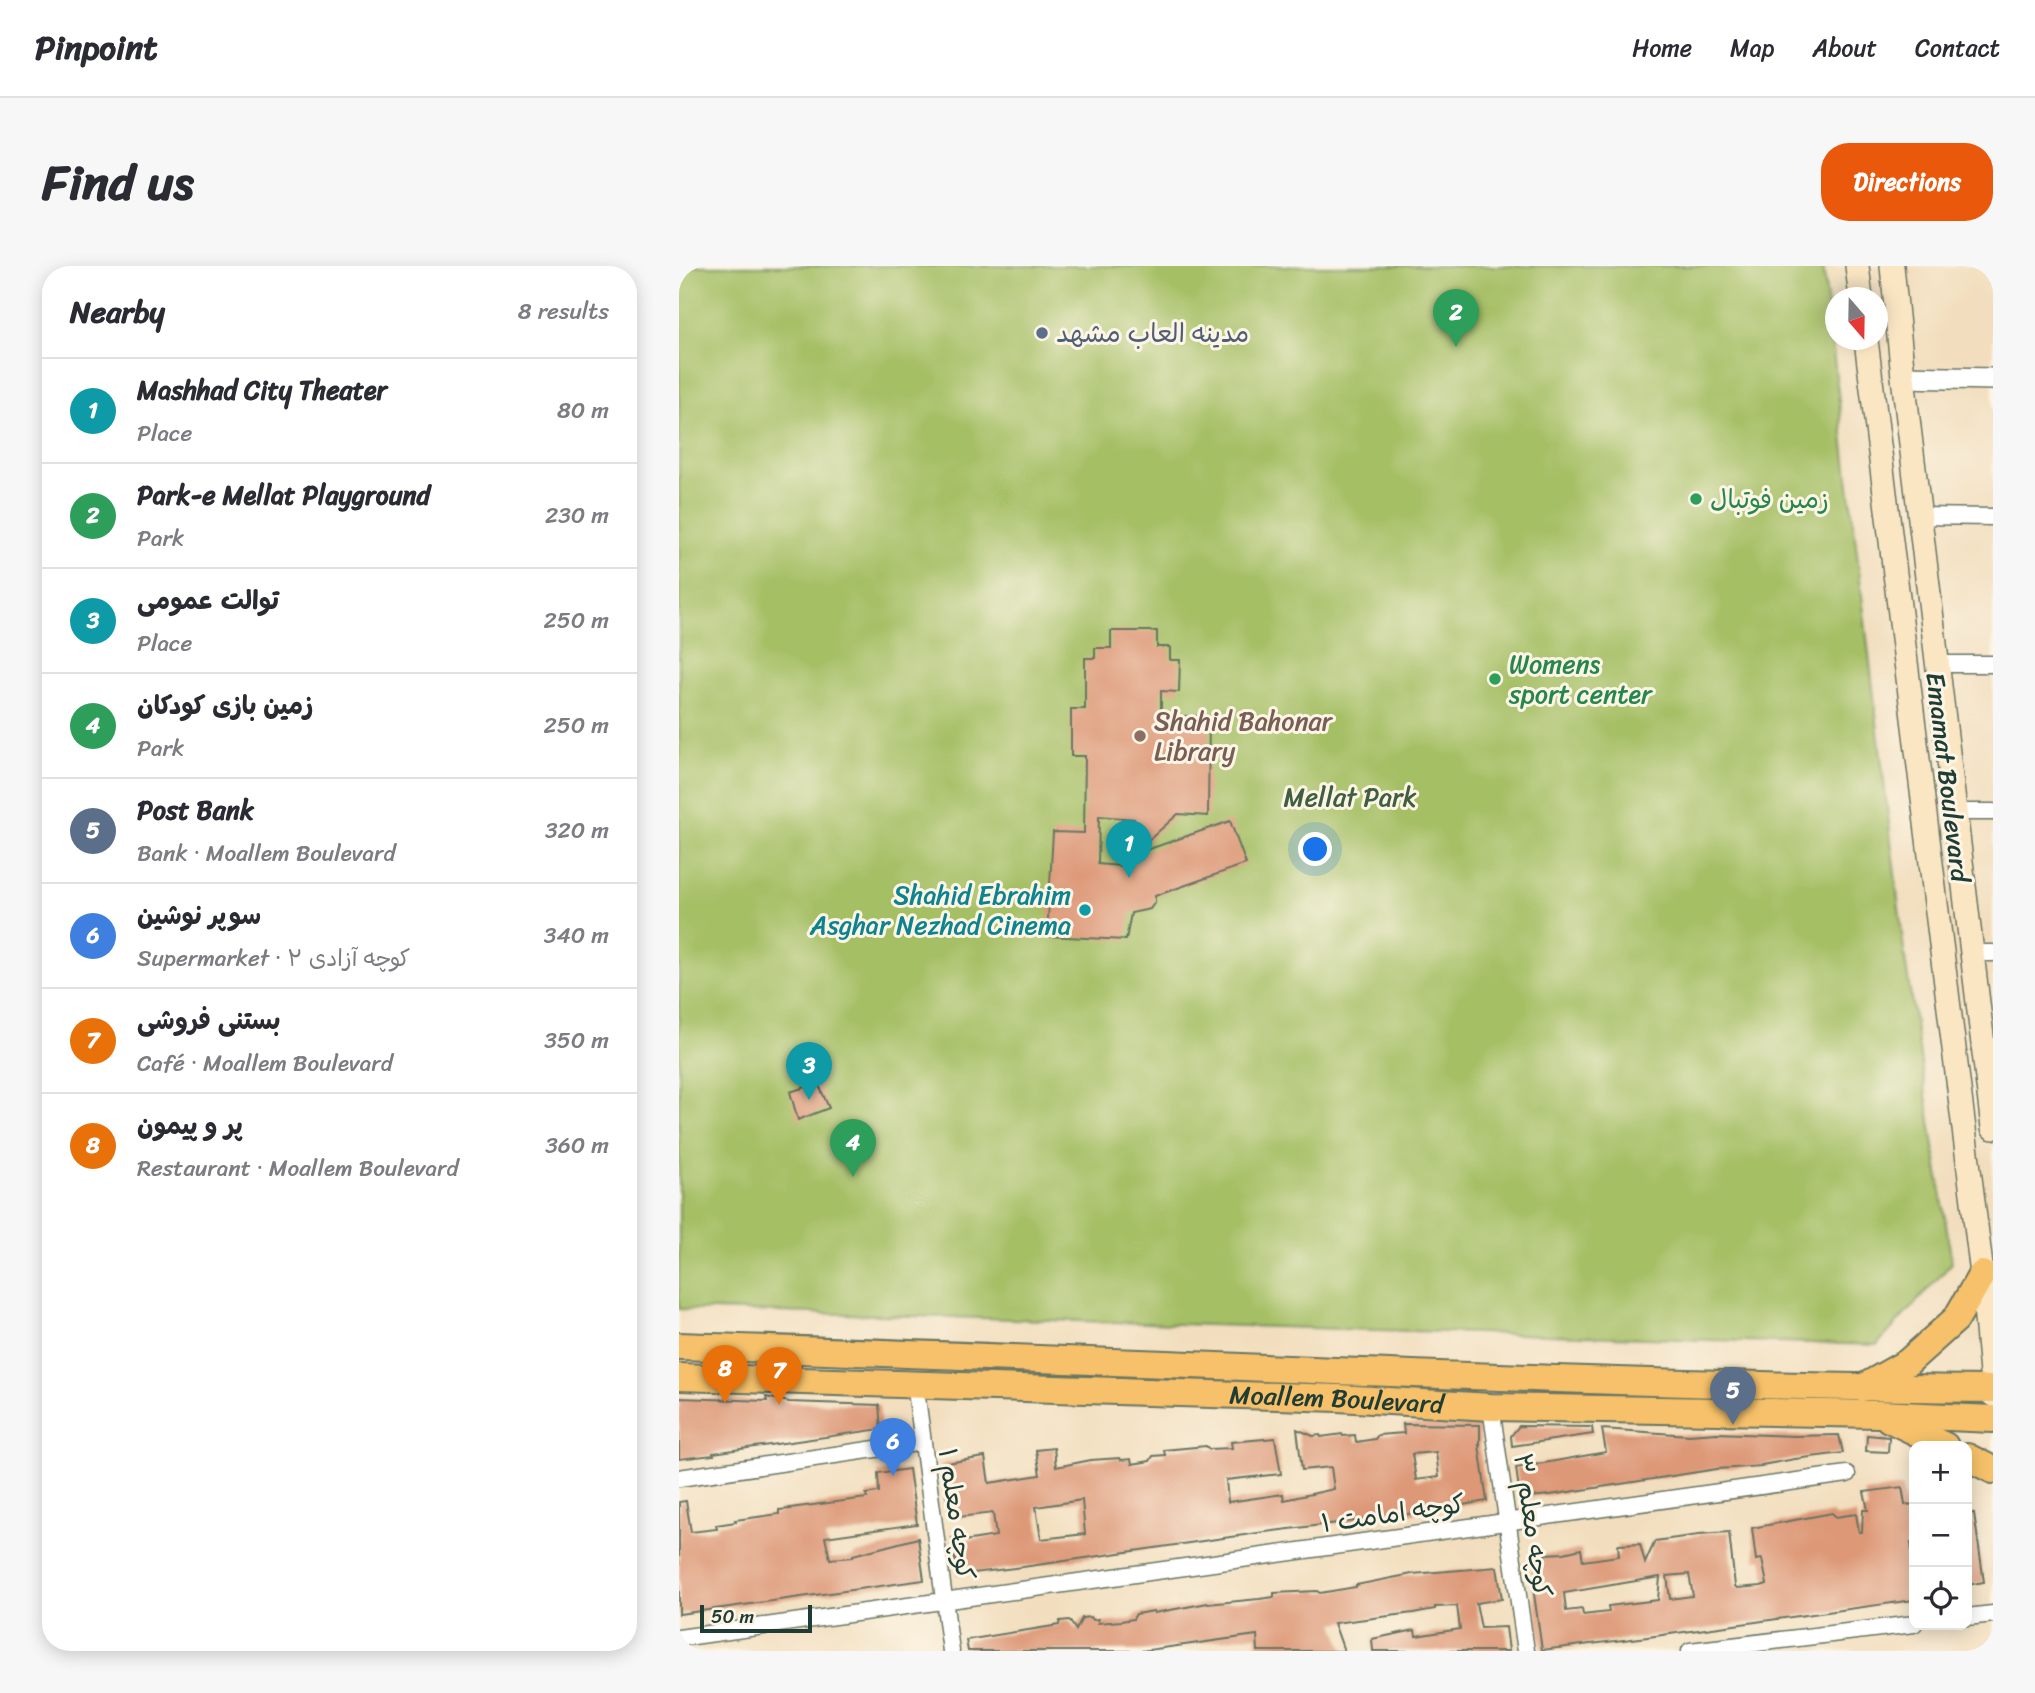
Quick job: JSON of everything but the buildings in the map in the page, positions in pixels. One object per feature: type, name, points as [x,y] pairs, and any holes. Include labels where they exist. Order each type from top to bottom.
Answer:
[{"type":"main road","points":[[1857,266],[1860,287]]},
{"type":"main road","name":"Emamat Boulevard","points":[[1892,266],[1919,516],[1956,812],[1983,953],[1993,1128]]},
{"type":"main road","name":"Emamat Boulevard","points":[[1867,350],[1982,1274],[1993,1391]]},
{"type":"main road","points":[[1860,1389],[1908,1362],[1956,1319],[1982,1274]]},
{"type":"main road","name":"Moallem Boulevard","points":[[679,1346],[1860,1389],[1993,1391]]},
{"type":"main road","points":[[1492,1376],[1492,1407]]},
{"type":"main road","name":"Moallem Boulevard","points":[[679,1377],[1338,1398],[1492,1407],[1878,1414],[1993,1419]]},
{"type":"main road","points":[[1878,1414],[1935,1441]]},
{"type":"main road","points":[[1972,1459],[1993,1469]]},
{"type":"street","points":[[1903,377],[1993,379]]},
{"type":"street","points":[[1919,516],[1993,517]]},
{"type":"street","points":[[1938,664],[1993,664]]},
{"type":"street","points":[[1956,812],[1993,812]]},
{"type":"street","name":"کوچه معلم ۱","points":[[915,1383],[951,1651]]},
{"type":"street","name":"کوچه معلم ۳","points":[[1492,1407],[1526,1651]]},
{"type":"street","points":[[679,1478],[923,1442]]},
{"type":"street","name":"کوچه امامت ۱","points":[[679,1638],[1847,1474]]},
{"type":"street","points":[[1972,1616],[1993,1614]]},
{"type":"street","points":[[1690,1651],[1909,1625]]},
{"type":"green space","name":"Mellat Park","points":[[679,266],[1823,266],[1825,350],[1833,350],[1905,959],[1952,1263],[1877,1345],[679,1309]]},
{"type":"place","name":"مدينه العاب مشهد","points":[[1042,333]]},
{"type":"place","name":"Park-e Mellat Playground","points":[[1456,347]]},
{"type":"place","name":"زمین فوتبال","points":[[1696,499]]},
{"type":"place","name":"Womens sport center","points":[[1495,679]]},
{"type":"place","name":"Shahid Bahonar Library","points":[[1140,736]]},
{"type":"place","name":"Mashhad City Theater","points":[[1129,878]]},
{"type":"place","name":"Shahid Ebrahim Asghar Nezhad Cinema","points":[[1085,910]]},
{"type":"place","name":"توالت عمومی","points":[[809,1100]]},
{"type":"place","name":"زمین بازی کودکان","points":[[853,1177]]},
{"type":"place","name":"پر و پیمون","points":[[725,1403]]},
{"type":"place","name":"بستنی فروشی","points":[[779,1405]]},
{"type":"place","name":"Post Bank","points":[[1733,1425]]},
{"type":"place","name":"سوپر نوشین","points":[[893,1476]]}]
